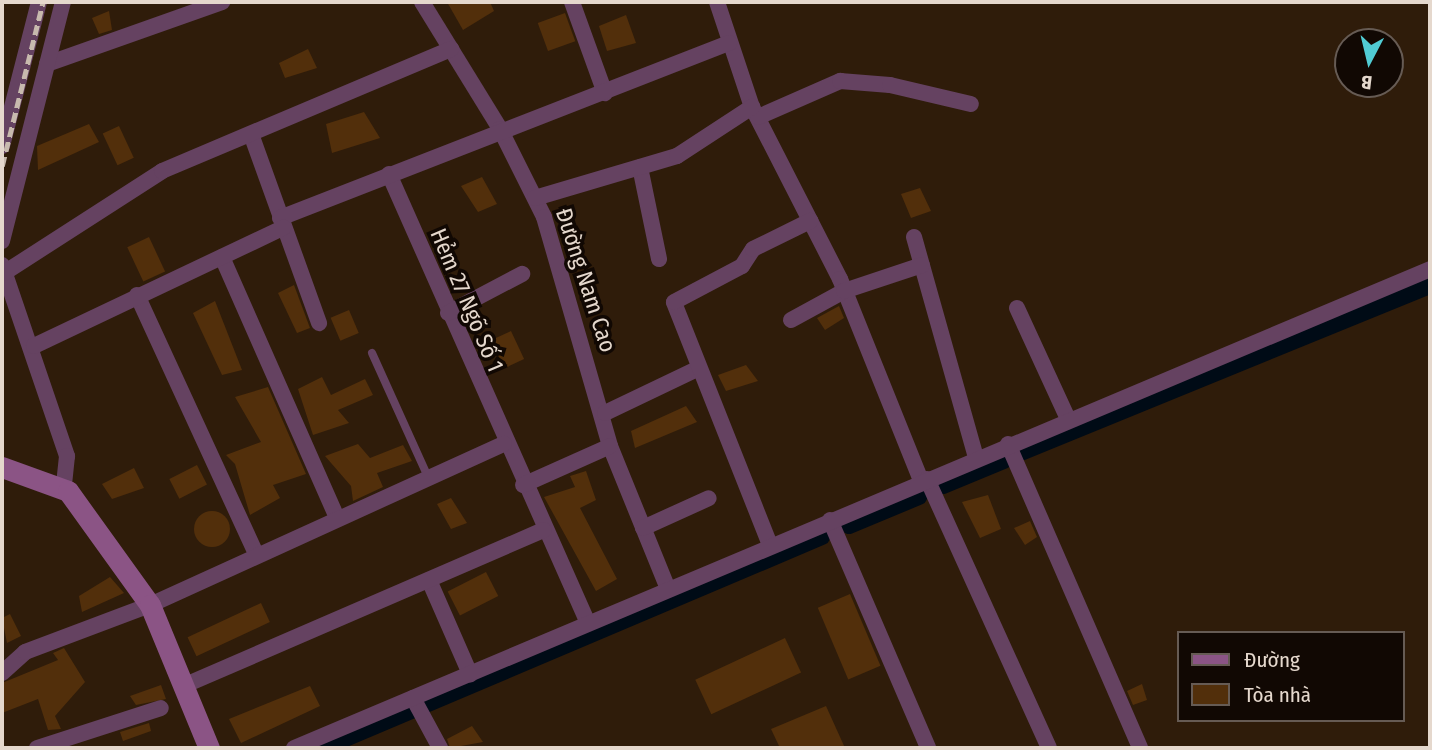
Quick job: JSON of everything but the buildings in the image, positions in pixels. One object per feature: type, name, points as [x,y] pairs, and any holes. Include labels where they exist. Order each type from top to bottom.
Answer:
[{"type":"main road","points":[[2,467],[64,487],[149,605],[209,748]]},
{"type":"street","points":[[2,146],[39,2]]},
{"type":"street","points":[[2,241],[62,2]]},
{"type":"street","points":[[47,64],[222,2]]},
{"type":"street","points":[[572,2],[605,93]]},
{"type":"street","points":[[717,2],[755,112],[844,291],[924,480],[1049,748]]},
{"type":"street","name":"Đường Nam Cao","points":[[429,4],[451,49],[500,129],[535,198],[605,414],[610,446],[668,589]]},
{"type":"street","points":[[34,346],[222,257],[281,223],[389,174],[729,43]]},
{"type":"street","points":[[64,487],[67,456],[34,346],[3,269],[152,177],[451,49]]},
{"type":"street","points":[[535,198],[677,156],[755,112],[840,81],[890,85],[971,104]]},
{"type":"street","points":[[251,134],[319,323]]},
{"type":"street","points":[[640,167],[659,259]]},
{"type":"street","name":"Hẻm 27 Ngõ Số 1","points":[[389,174],[504,444],[588,623]]},
{"type":"street","points":[[771,545],[678,323],[676,298],[742,266],[753,249],[810,221]]},
{"type":"street","points":[[914,237],[976,458]]},
{"type":"street","points":[[222,257],[337,518]]},
{"type":"street","points":[[791,320],[844,291],[922,265]]},
{"type":"street","points":[[294,748],[1008,444],[1430,269]]},
{"type":"street","points":[[448,313],[522,274]]},
{"type":"street","points":[[137,295],[257,556]]},
{"type":"street","points":[[1017,308],[1068,419]]},
{"type":"street","points":[[605,414],[697,369]]},
{"type":"street","points":[[2,673],[25,652],[149,605],[504,444]]},
{"type":"street","points":[[1008,444],[1140,748]]},
{"type":"street","points":[[523,485],[610,446]]},
{"type":"street","points":[[643,528],[709,498]]},
{"type":"street","points":[[830,520],[928,748]]},
{"type":"street","points":[[183,686],[544,530]]},
{"type":"street","points":[[429,580],[470,674]]},
{"type":"street","points":[[412,698],[440,748]]},
{"type":"street","points":[[37,748],[161,708]]},
{"type":"lane","points":[[372,353],[428,477]]},
{"type":"waterway","points":[[1023,452],[1430,286]]},
{"type":"waterway","points":[[943,486],[1004,461]]},
{"type":"waterway","points":[[849,526],[919,497]]},
{"type":"waterway","points":[[324,748],[822,537]]},
{"type":"railway","points":[[2,166],[43,2]]}]
